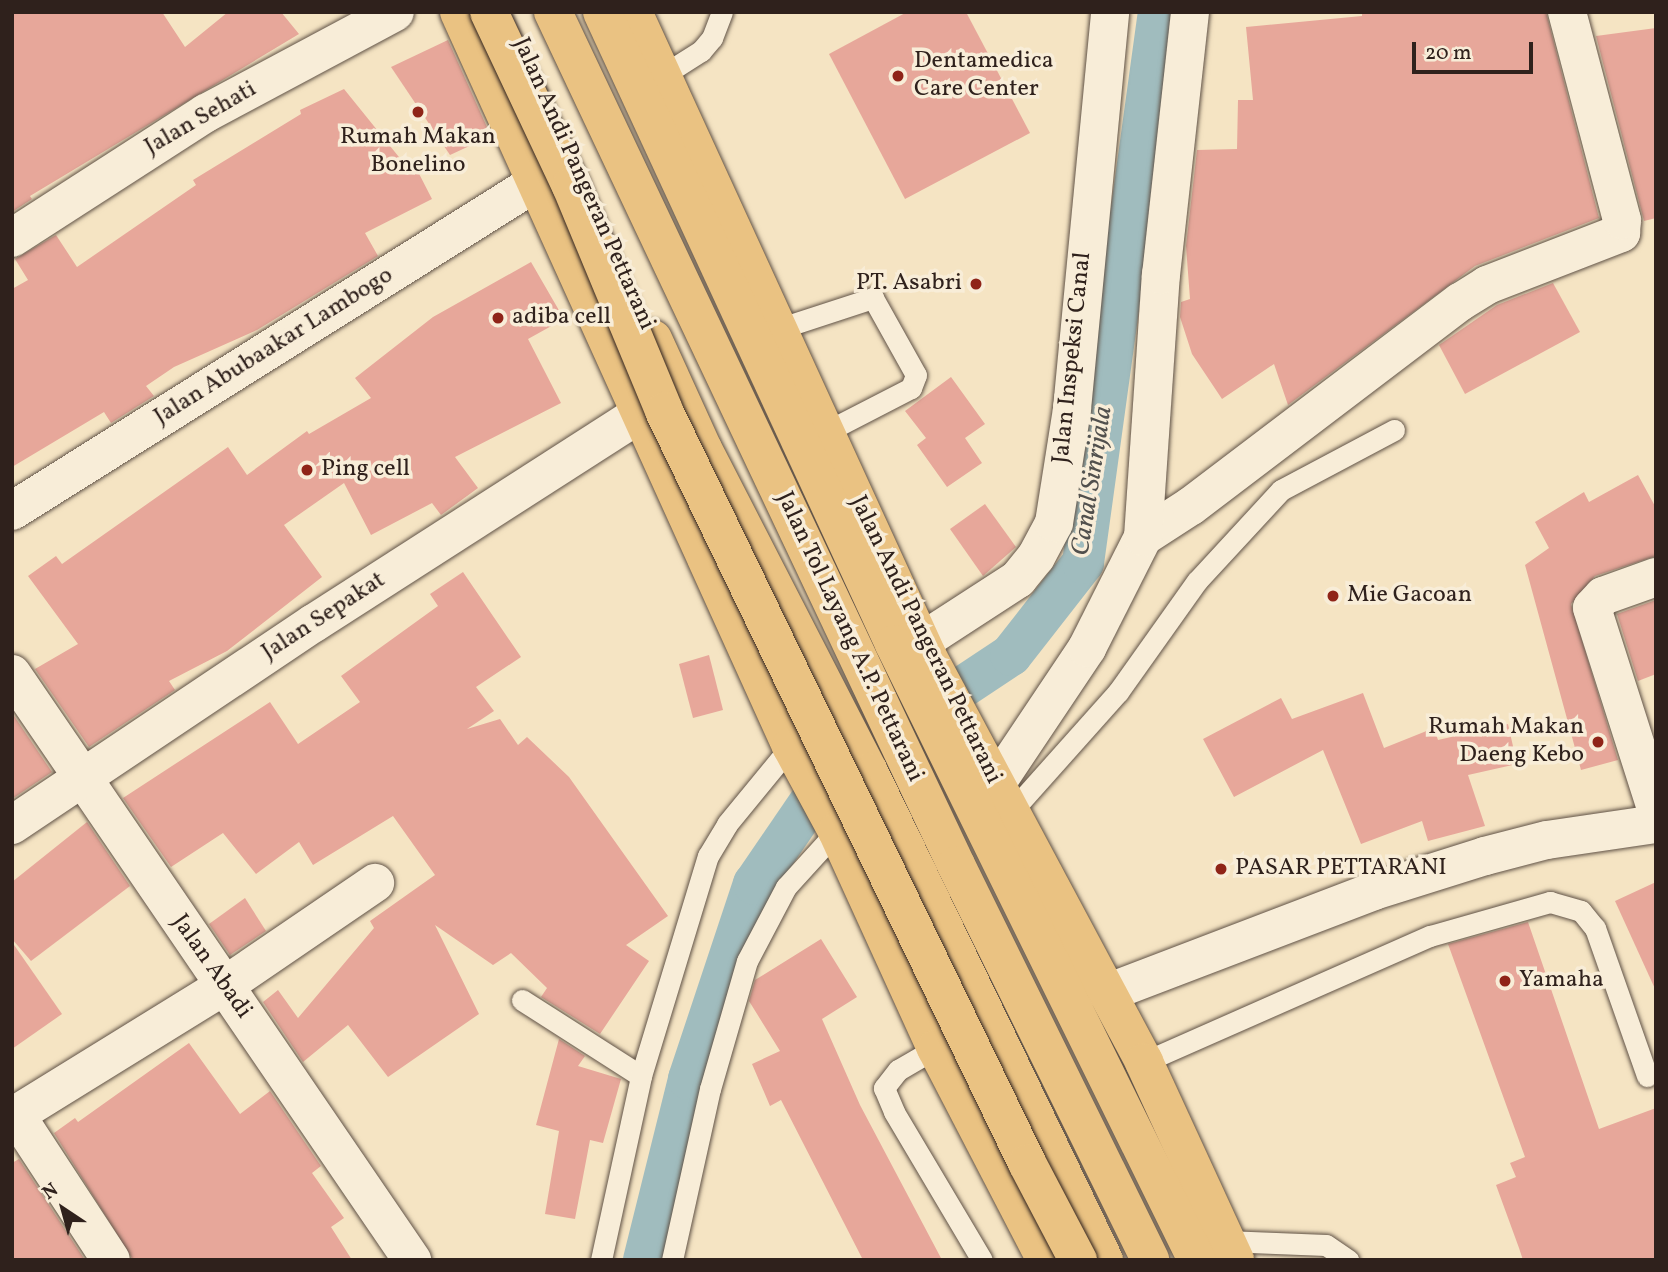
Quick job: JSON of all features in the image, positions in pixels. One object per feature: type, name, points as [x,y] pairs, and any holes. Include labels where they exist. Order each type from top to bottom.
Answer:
[{"type":"highway","name":"Jalan Andi Pangeran Pettarani","points":[[458,12],[793,749],[835,829],[936,1048],[1046,1260]]},
{"type":"highway","points":[[489,12],[571,186],[664,411],[1027,1163],[1079,1260]]},
{"type":"highway","name":"Jalan Andi Pangeran Pettarani","points":[[505,12],[703,449],[881,798],[1104,1260]]},
{"type":"highway","name":"Jalan Tol Layang A.P. Pettarani","points":[[553,12],[956,864],[1150,1260]]},
{"type":"highway","name":"Jalan Tol Layang A.P. Pettarani","points":[[602,12],[894,644],[1219,1253]]},
{"type":"highway","name":"Jalan Andi Pangeran Pettarani","points":[[634,12],[781,328],[824,433],[924,649],[1144,1062],[1219,1253]]},
{"type":"highway","points":[[664,465],[703,449]]},
{"type":"street","name":"Jalan Sehati","points":[[12,237],[206,113],[395,12]]},
{"type":"street","name":"Jalan Inspeksi Canal","points":[[924,649],[1018,579],[1036,558],[1054,523],[1072,409],[1110,12]]},
{"type":"street","points":[[998,789],[1087,648],[1143,537],[1161,275],[1190,12]]},
{"type":"street","points":[[1143,537],[1222,483],[1460,302],[1487,285],[1621,233],[1622,220],[1567,12]]},
{"type":"street","name":"Jalan Abubaakar Lambogo","points":[[12,511],[535,183]]},
{"type":"street","name":"Jalan Sepakat","points":[[12,825],[85,779],[314,622],[639,414]]},
{"type":"street","points":[[1656,577],[1603,596],[1592,614],[1656,807]]},
{"type":"street","name":"Jalan Abadi","points":[[12,674],[412,1260]]},
{"type":"street","points":[[793,749],[841,720]]},
{"type":"street","points":[[835,829],[881,798]]},
{"type":"street","points":[[1107,993],[1374,891],[1463,863],[1547,840],[1656,824]]},
{"type":"street","points":[[111,1260],[14,1116],[224,986],[375,883]]},
{"type":"lane","points":[[663,75],[701,51],[712,38],[722,12]]},
{"type":"lane","points":[[781,328],[873,298],[916,375],[911,388],[824,433]]},
{"type":"lane","points":[[998,789],[1118,692],[1197,581],[1281,490],[1394,430]]},
{"type":"lane","points":[[601,1260],[641,1076],[708,856],[727,824],[793,749]]},
{"type":"lane","points":[[673,1260],[710,1089],[747,961],[786,887],[835,829]]},
{"type":"lane","points":[[1144,1062],[1430,936],[1550,902],[1581,911],[1595,929],[1647,1076]]},
{"type":"lane","points":[[522,1000],[641,1076]]},
{"type":"lane","points":[[936,1048],[898,1070],[884,1088],[894,1112],[982,1260]]},
{"type":"lane","points":[[1219,1253],[1326,1245],[1348,1260]]},
{"type":"building","points":[[12,12],[162,12],[185,47],[228,12],[281,12],[299,34],[30,196],[32,199],[12,212]]},
{"type":"building","points":[[907,12],[966,12],[1030,133],[905,199],[829,54]]},
{"type":"building","points":[[1362,12],[1546,12],[1599,218],[1475,266],[1288,405],[1274,364],[1222,399],[1192,354],[1180,317],[1181,302],[1190,299],[1186,246],[1197,150],[1237,149],[1238,100],[1253,100],[1246,27],[1362,16]]},
{"type":"building","points":[[1656,28],[1656,218],[1644,221],[1596,36]]},
{"type":"building","points":[[448,40],[491,136],[450,155],[391,67]]},
{"type":"building","points":[[344,89],[407,167],[413,162],[432,199],[365,233],[378,256],[257,330],[174,367],[146,386],[154,396],[111,423],[104,412],[12,467],[12,289],[28,280],[15,259],[56,235],[77,267],[196,185],[193,180],[301,114],[300,110]]},
{"type":"building","points":[[531,262],[564,319],[528,339],[561,403],[455,457],[478,488],[441,515],[432,503],[371,535],[344,483],[284,525],[322,577],[227,651],[169,681],[175,690],[89,747],[35,669],[78,644],[28,576],[56,556],[62,564],[228,447],[247,475],[307,431],[309,434],[371,398],[355,378],[433,317]]},
{"type":"building","points":[[1553,283],[1580,332],[1465,394],[1439,345],[1497,305]]},
{"type":"building","points":[[951,377],[985,424],[965,438],[982,463],[947,487],[917,445],[926,438],[905,411]]},
{"type":"building","points":[[1638,475],[1656,508],[1656,556],[1595,576],[1571,604],[1618,760],[1581,770],[1525,565],[1549,548],[1535,522],[1584,492],[1589,502]]},
{"type":"building","points":[[985,504],[1016,547],[983,576],[950,529]]},
{"type":"building","points":[[463,572],[521,657],[476,687],[494,711],[467,729],[500,719],[518,745],[527,737],[569,777],[668,916],[626,945],[649,961],[600,1034],[541,997],[547,988],[511,953],[493,965],[435,925],[479,1014],[388,1077],[348,1025],[303,1062],[263,1002],[278,990],[298,1018],[374,928],[370,921],[435,875],[393,816],[313,865],[299,842],[256,874],[223,833],[171,867],[123,798],[270,702],[298,744],[360,702],[341,676],[438,606],[430,594]]},
{"type":"building","points":[[1656,600],[1656,674],[1638,681],[1617,614]]},
{"type":"building","points":[[709,655],[723,710],[693,718],[679,664]]},
{"type":"building","points":[[1363,693],[1384,748],[1434,728],[1438,740],[1508,724],[1517,764],[1468,775],[1485,826],[1428,841],[1422,821],[1361,844],[1323,750],[1234,797],[1203,739],[1281,698],[1292,719]]},
{"type":"building","points":[[12,713],[52,772],[12,799]]},
{"type":"building","points":[[87,822],[130,886],[31,961],[12,939],[12,882]]},
{"type":"building","points":[[1656,882],[1656,991],[1615,901]]},
{"type":"building","points":[[245,898],[266,931],[230,955],[209,924]]},
{"type":"building","points":[[1528,922],[1599,1129],[1656,1108],[1656,1260],[1523,1260],[1496,1185],[1516,1177],[1510,1163],[1525,1157],[1448,944]]},
{"type":"building","points":[[821,939],[857,997],[822,1019],[860,1105],[942,1260],[863,1260],[781,1100],[770,1106],[752,1064],[780,1051],[749,1001],[755,980]]},
{"type":"building","points":[[12,942],[62,1014],[12,1049]]},
{"type":"building","points":[[559,1039],[585,1056],[578,1066],[621,1079],[603,1143],[590,1140],[575,1219],[545,1214],[559,1131],[536,1125]]},
{"type":"building","points":[[189,1043],[240,1114],[270,1091],[321,1166],[312,1173],[344,1218],[331,1227],[352,1260],[133,1260],[54,1133],[75,1118],[78,1122]]},
{"type":"building","points":[[19,1159],[85,1260],[12,1260],[12,1163]]},
{"type":"waterway","name":"Canal Sinrijala","points":[[916,718],[1011,655],[1083,563],[1159,12]]},
{"type":"waterway","points":[[644,1260],[689,1079],[754,884],[815,795],[843,768]]},
{"type":"place","name":"Dentamedica Care Center","points":[[898,76]]},
{"type":"place","name":"Rumah Makan Bonelino","points":[[418,112]]},
{"type":"place","name":"PT. Asabri","points":[[976,284]]},
{"type":"place","name":"adiba cell","points":[[498,318]]},
{"type":"place","name":"Ping cell","points":[[307,470]]},
{"type":"place","name":"Mie Gacoan","points":[[1333,596]]},
{"type":"place","name":"Rumah Makan Daeng Kebo","points":[[1598,742]]},
{"type":"place","name":"PASAR PETTARANI","points":[[1221,869]]},
{"type":"place","name":"Yamaha","points":[[1505,981]]}]
